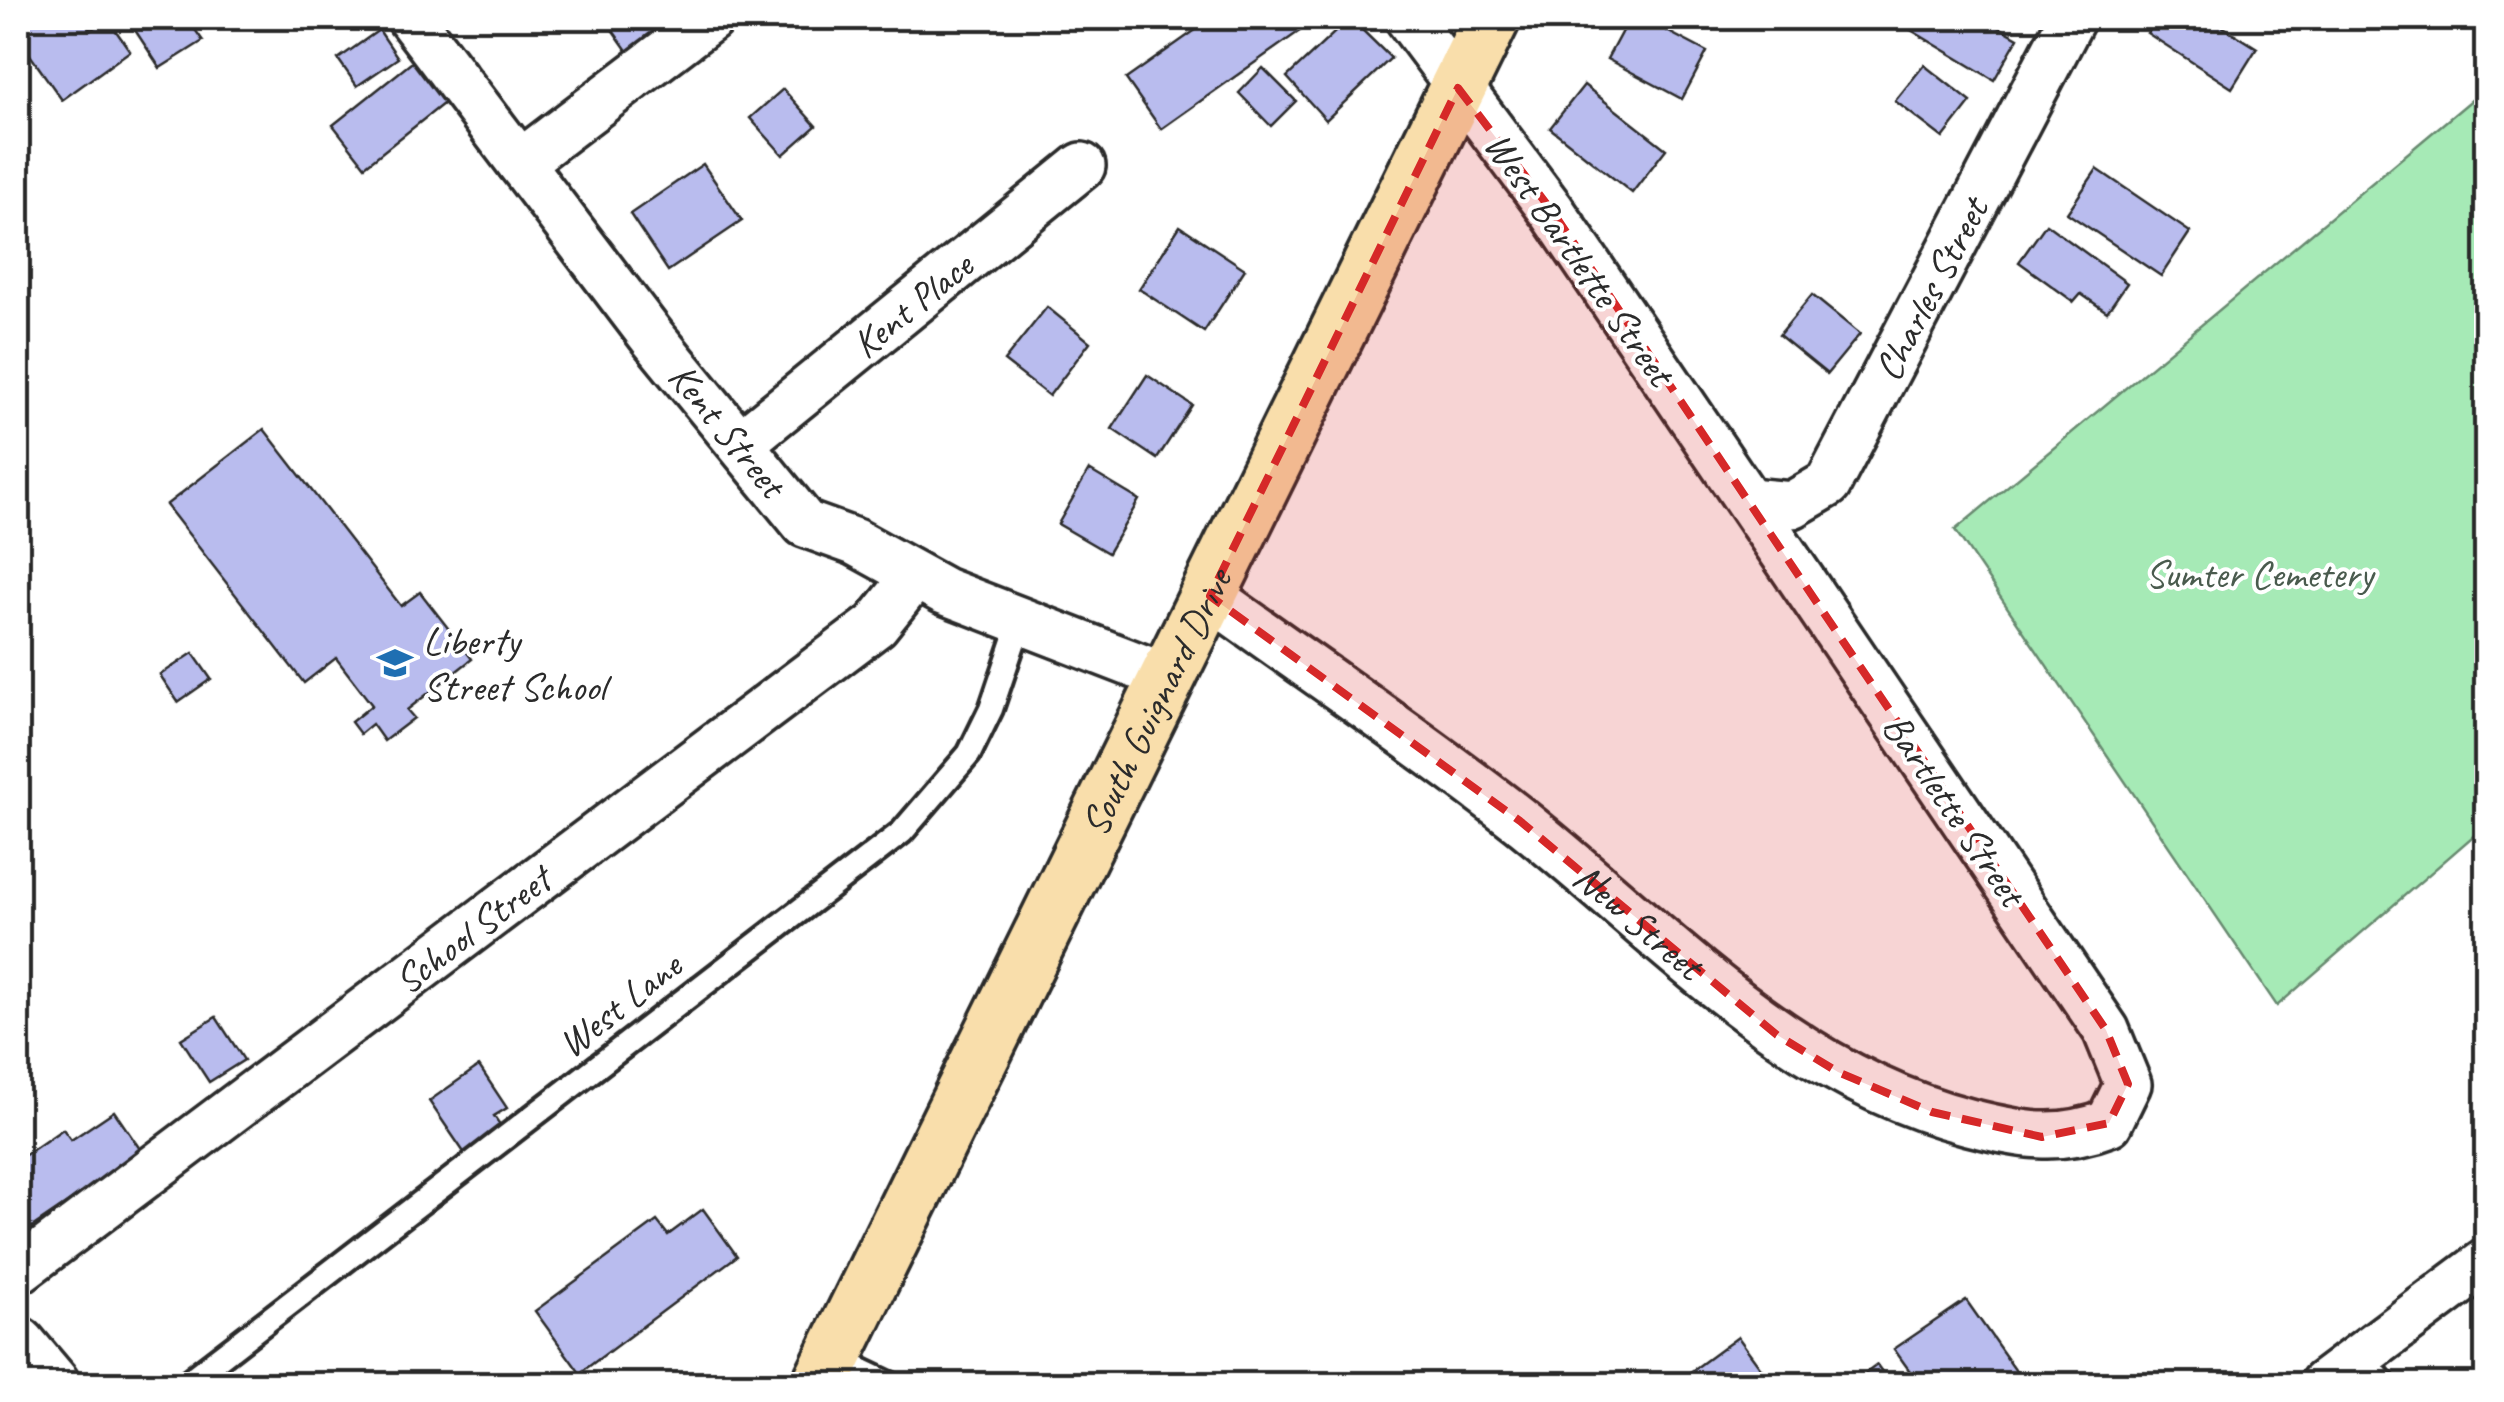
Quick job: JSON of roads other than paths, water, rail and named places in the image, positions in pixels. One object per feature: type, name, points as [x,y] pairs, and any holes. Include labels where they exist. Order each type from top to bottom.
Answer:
[{"type":"highway","name":"South Guignard Drive","points":[[826,1371],[1492,18]]},
{"type":"main road","points":[[18,1345],[50,1384]]},
{"type":"street","name":"Kent Street","points":[[410,18],[653,338],[805,524],[856,542],[915,576],[1170,678]]},
{"type":"street","points":[[520,164],[711,18]]},
{"type":"street","name":"West Bartlette Street","points":[[1408,18],[1552,211],[1748,501]]},
{"type":"street","name":"Charles Street","points":[[1748,501],[1792,506],[1828,484],[2072,18]]},
{"type":"street","name":"Kent Place","points":[[741,443],[1082,166]]},
{"type":"street","name":"Bartlette Street","points":[[1748,501],[2106,1030],[2128,1084],[2108,1123]]},
{"type":"street","name":"School Street","points":[[18,1271],[876,625],[915,576]]},
{"type":"street","name":"New Street","points":[[1210,596],[1520,822],[1777,1035],[1838,1072],[1932,1112],[2042,1137],[2075,1136],[2108,1123]]},
{"type":"street","points":[[2323,1384],[2372,1370],[2486,1262]]},
{"type":"lane","name":"West Lane","points":[[185,1384],[902,832],[969,754],[991,709],[1021,620]]},
{"type":"lane","points":[[826,1371],[890,1384]]},
{"type":"place","name":"Liberty Street School","points":[[395,663]]},
{"type":"park label","name":"Sumter Cemetery","points":[[2259,573]]}]
